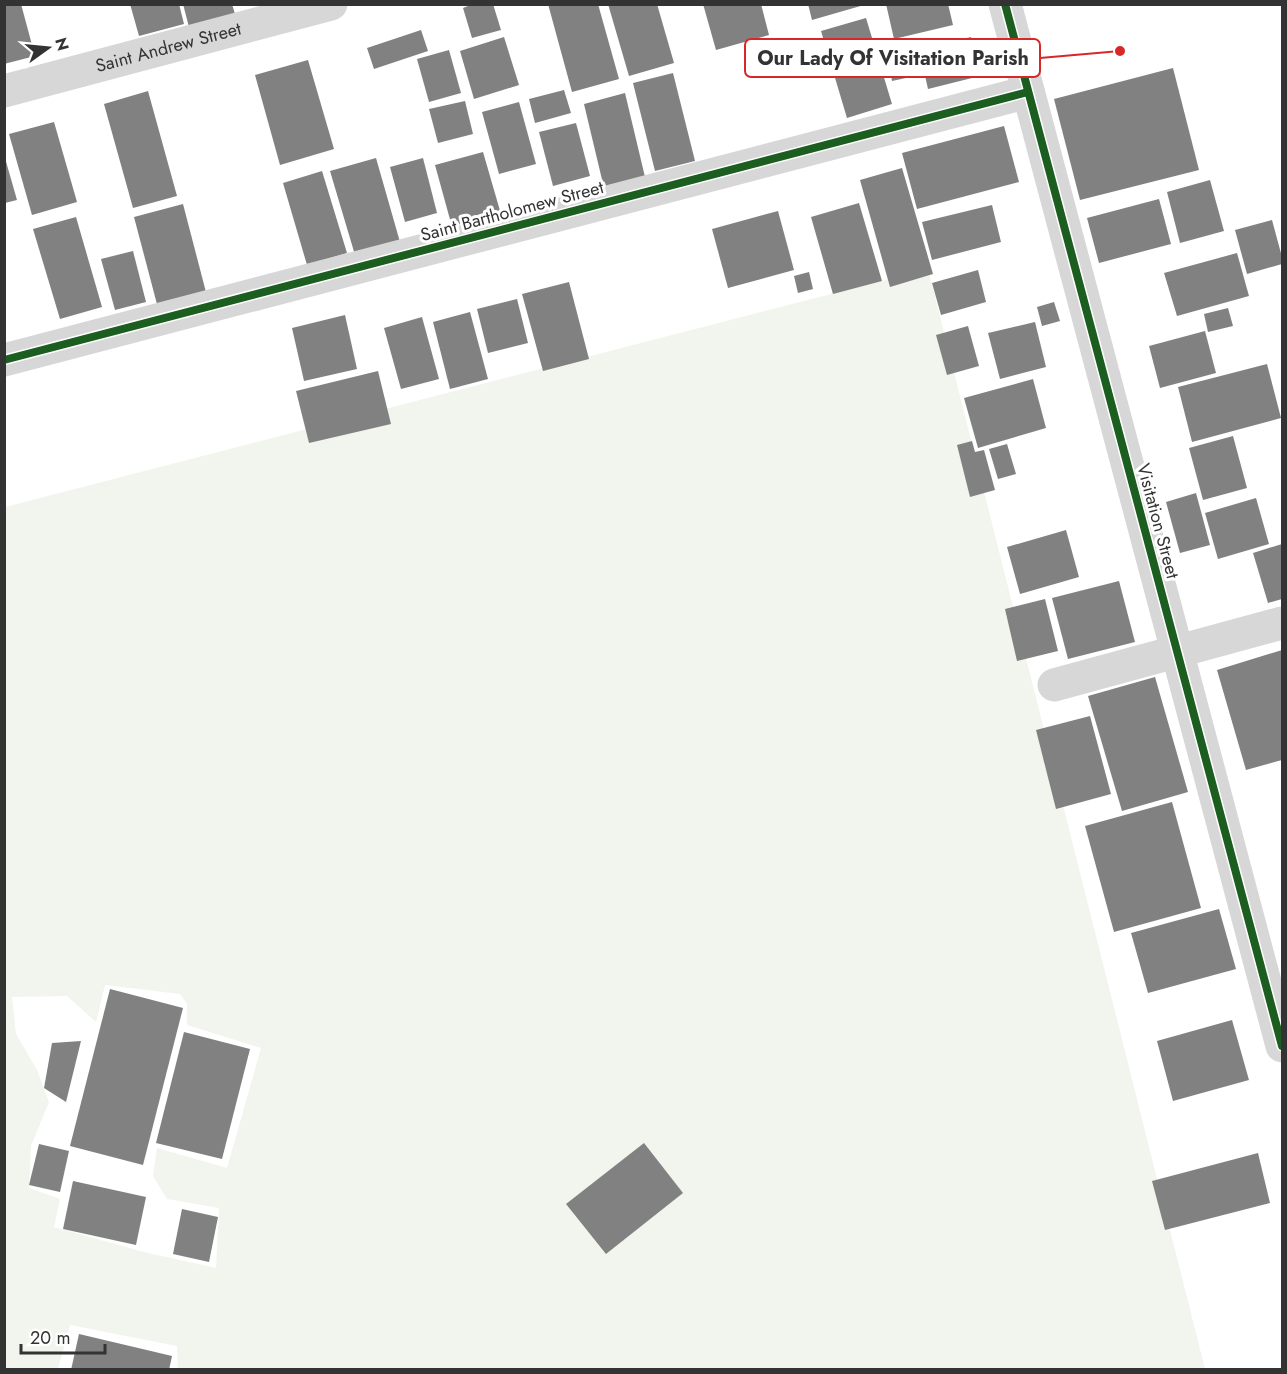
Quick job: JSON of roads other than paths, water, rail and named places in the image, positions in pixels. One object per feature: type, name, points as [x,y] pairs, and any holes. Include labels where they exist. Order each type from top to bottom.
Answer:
[{"type":"street","name":"Saint Andrew Street","points":[[4,91],[331,4]]},
{"type":"street","name":"Visitation Street","points":[[1005,4],[1282,1046]]},
{"type":"street","name":"Saint Bartholomew Street","points":[[4,360],[1028,92]]},
{"type":"street","points":[[1054,685],[1282,623]]},
{"type":"place","name":"Our Lady Of Visitation Parish","points":[[1120,51]]}]
